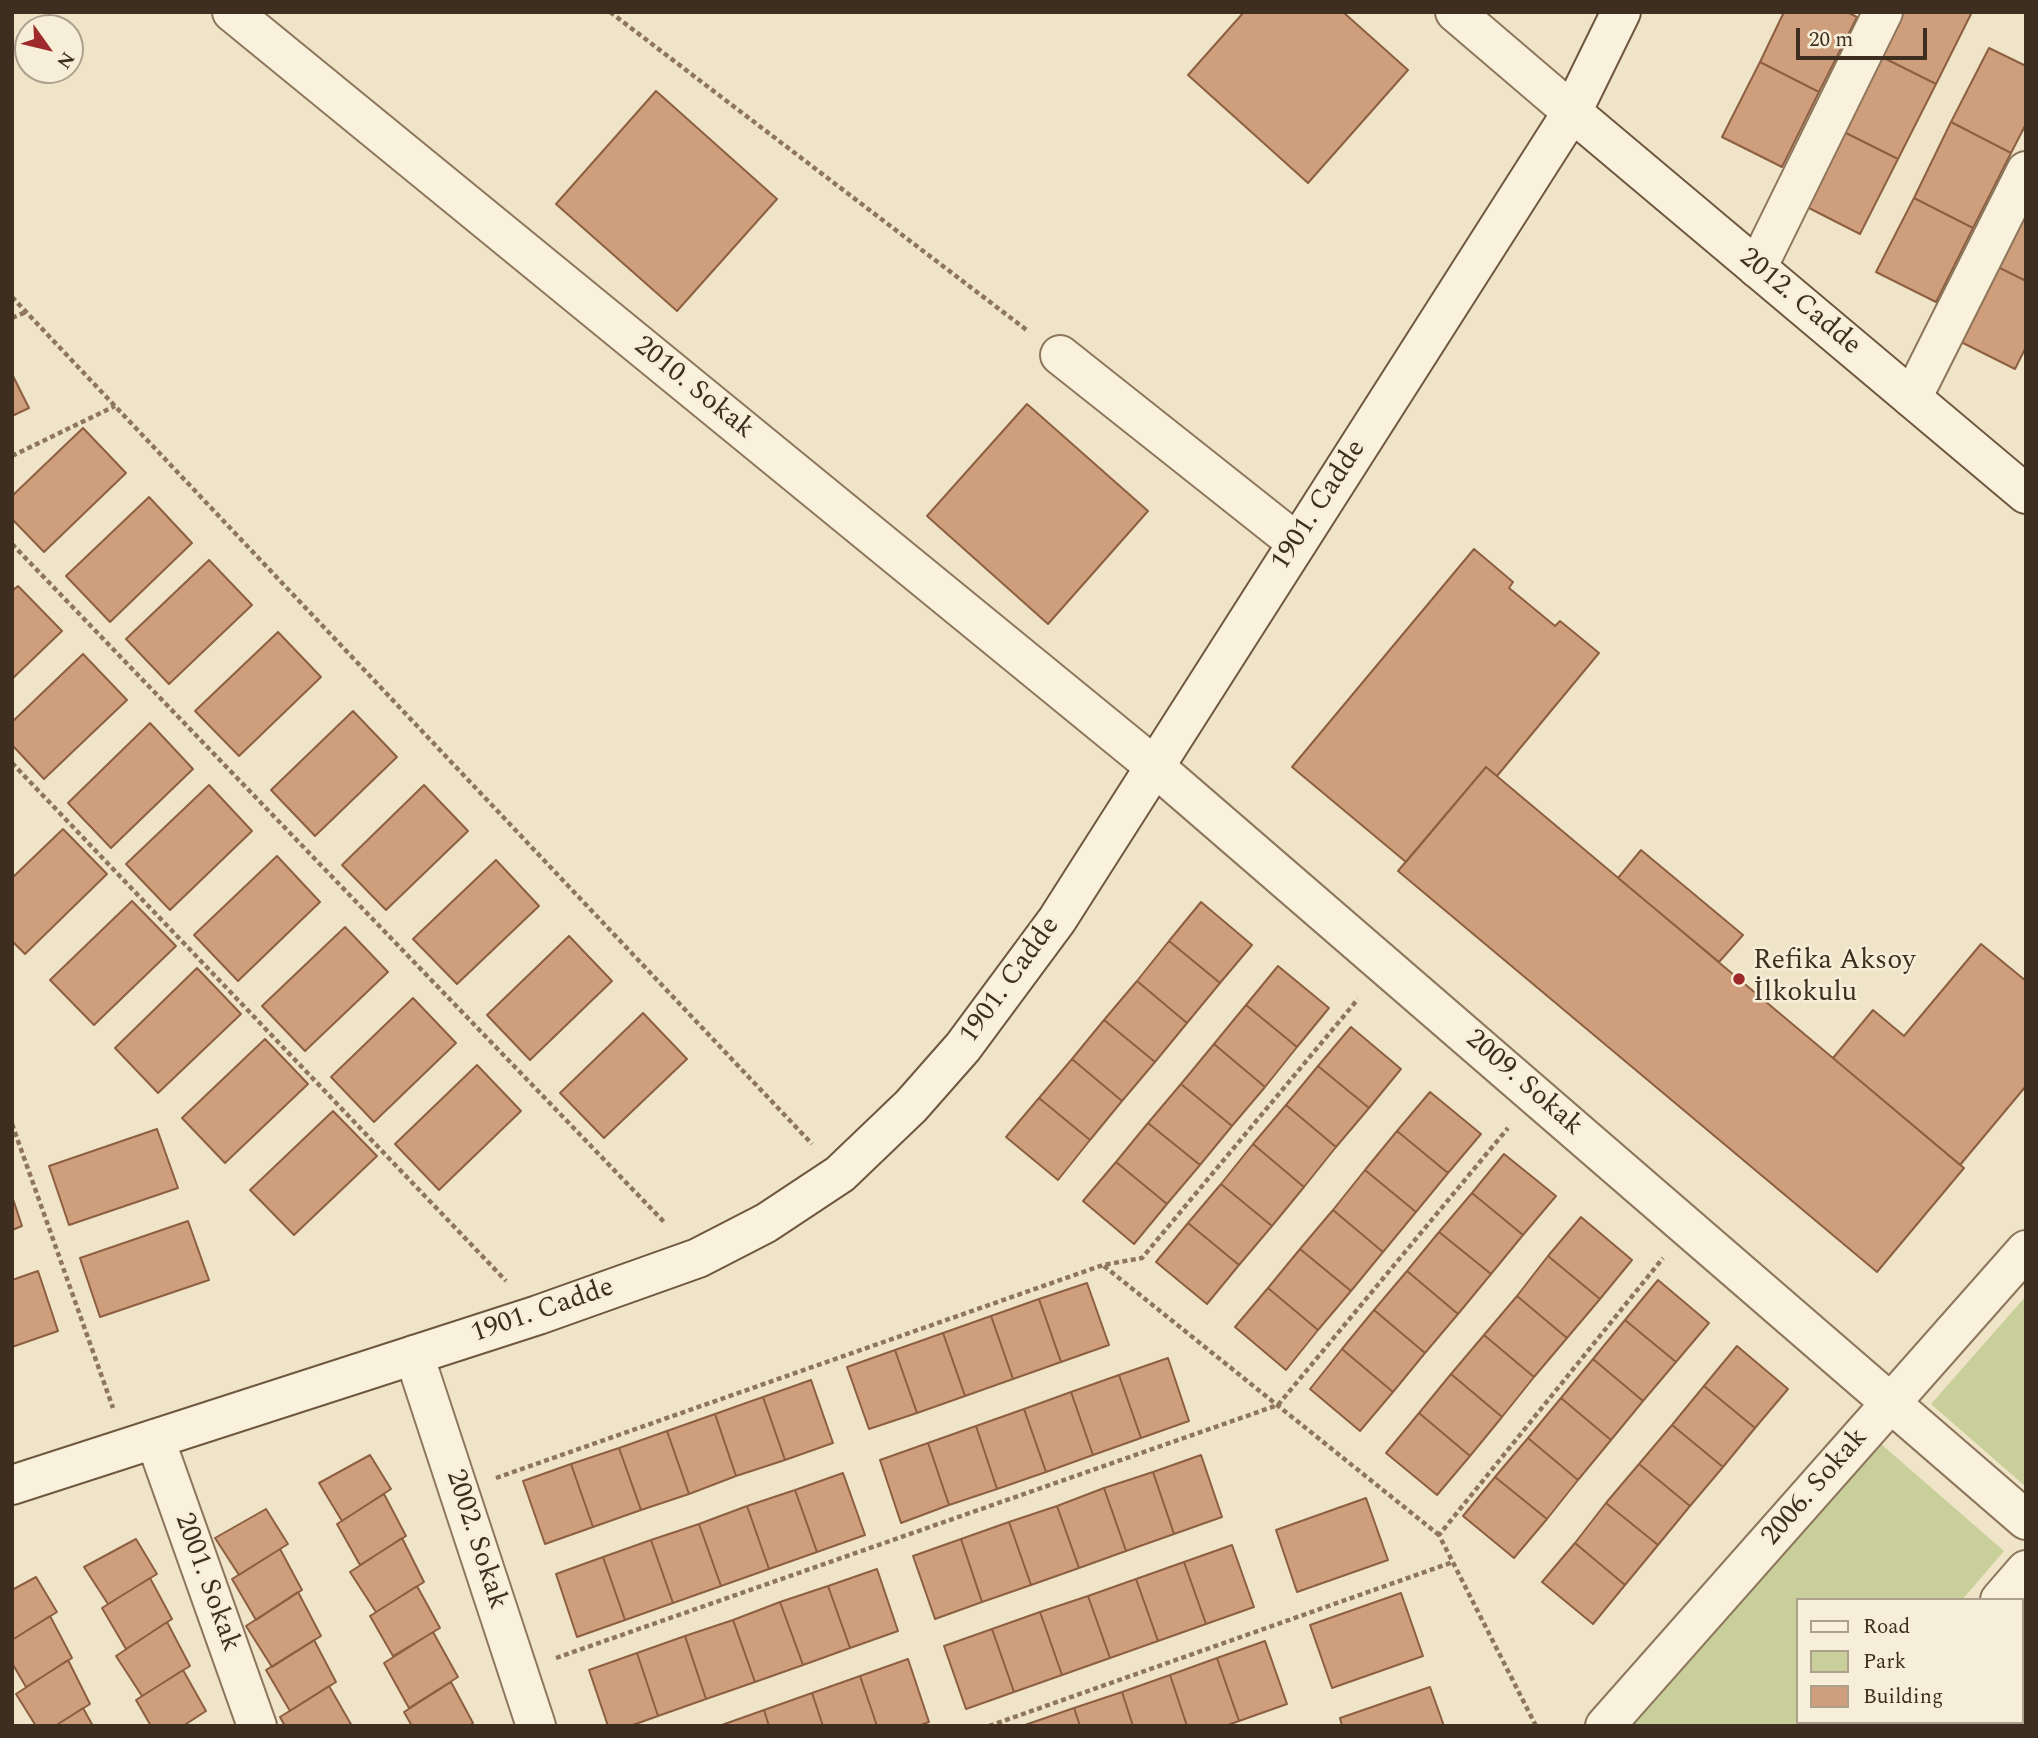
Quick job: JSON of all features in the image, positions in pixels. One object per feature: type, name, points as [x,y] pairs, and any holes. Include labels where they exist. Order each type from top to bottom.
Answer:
[{"type":"street","name":"2010. Sokak","points":[[232,12],[1154,766]]},
{"type":"street","name":"2012. Cadde","points":[[1455,12],[2026,494]]},
{"type":"street","name":"1901. Cadde","points":[[12,1485],[538,1315],[698,1258],[766,1223],[840,1174],[911,1106],[979,1027],[1056,920],[1572,112],[1622,12]]},
{"type":"street","points":[[1757,268],[1883,12]]},
{"type":"street","points":[[1912,398],[2026,171]]},
{"type":"street","points":[[1060,355],[1297,542]]},
{"type":"street","name":"2009. Sokak","points":[[1154,766],[2026,1520]]},
{"type":"street","name":"2006. Sokak","points":[[1605,1726],[2026,1250]]},
{"type":"street","name":"2002. Sokak","points":[[414,1355],[536,1726]]},
{"type":"street","name":"2001. Sokak","points":[[141,1444],[257,1726]]},
{"type":"street","points":[[2002,1598],[2026,1570]]},
{"type":"path","points":[[610,12],[1060,355]]},
{"type":"path","points":[[12,297],[840,1174]]},
{"type":"path","points":[[12,318],[26,312]]},
{"type":"path","points":[[12,456],[116,406]]},
{"type":"path","points":[[12,544],[698,1258]]},
{"type":"path","points":[[12,763],[538,1315]]},
{"type":"path","points":[[459,1492],[1103,1265],[1142,1258],[1385,966]]},
{"type":"path","points":[[518,1672],[1278,1405],[1535,1095]]},
{"type":"path","points":[[12,1124],[141,1444]]},
{"type":"path","points":[[1438,1535],[1688,1228]]},
{"type":"path","points":[[1103,1265],[1438,1535],[1536,1726]]},
{"type":"path","points":[[989,1726],[1453,1562]]},
{"type":"green space","points":[[2026,1296],[2026,1487],[1931,1404]]},
{"type":"green space","points":[[1881,1444],[2004,1551],[1964,1598],[1797,1598],[1797,1724],[1856,1724],[1854,1726],[1632,1726]]},
{"type":"building","points":[[1244,12],[1343,12],[1408,70],[1308,183],[1188,75]]},
{"type":"building","points":[[1784,12],[1847,12],[1857,17],[1819,92],[1760,62]]},
{"type":"building","points":[[1897,12],[1972,12],[1936,84],[1876,54]]},
{"type":"building","points":[[1989,48],[2026,66],[2026,124],[2011,153],[1951,122]]},
{"type":"building","points":[[1876,54],[1936,84],[1898,159],[1838,129]]},
{"type":"building","points":[[1760,62],[1819,92],[1782,167],[1722,137]]},
{"type":"building","points":[[656,91],[777,199],[677,311],[556,204]]},
{"type":"building","points":[[1951,122],[2011,153],[1973,228],[1914,198]]},
{"type":"building","points":[[1838,129],[1898,159],[1860,234],[1801,204]]},
{"type":"building","points":[[2026,197],[2026,281],[1992,264]]},
{"type":"building","points":[[1914,198],[1973,228],[1936,302],[1876,272]]},
{"type":"building","points":[[1992,264],[2026,281],[2026,347],[2015,369],[1955,339]]},
{"type":"building","points":[[12,374],[29,408],[12,416]]},
{"type":"building","points":[[1027,404],[1148,511],[1048,624],[927,516]]},
{"type":"building","points":[[83,428],[126,473],[44,552],[12,519],[12,496]]},
{"type":"building","points":[[149,497],[192,543],[110,622],[66,576]]},
{"type":"building","points":[[1474,549],[1513,582],[1509,588],[1555,626],[1560,621],[1599,653],[1497,776],[1486,767],[1406,862],[1292,767]]},
{"type":"building","points":[[209,560],[252,605],[169,684],[126,639]]},
{"type":"building","points":[[18,586],[62,631],[12,679],[12,591]]},
{"type":"building","points":[[278,632],[321,677],[239,756],[195,711]]},
{"type":"building","points":[[83,654],[127,700],[44,779],[12,745],[12,722]]},
{"type":"building","points":[[353,711],[397,757],[315,836],[271,790]]},
{"type":"building","points":[[150,723],[193,769],[111,848],[68,803]]},
{"type":"building","points":[[1486,767],[1964,1168],[1877,1272],[1398,871]]},
{"type":"building","points":[[209,785],[252,831],[170,910],[126,864]]},
{"type":"building","points":[[424,785],[468,831],[386,910],[342,865]]},
{"type":"building","points":[[63,829],[107,874],[25,954],[12,941],[12,878]]},
{"type":"building","points":[[1641,850],[1743,935],[1719,962],[1618,878]]},
{"type":"building","points":[[277,856],[320,902],[238,981],[194,935]]},
{"type":"building","points":[[496,860],[539,906],[457,984],[413,939]]},
{"type":"building","points":[[132,901],[176,946],[94,1025],[50,980]]},
{"type":"building","points":[[1201,902],[1252,945],[1220,983],[1169,941]]},
{"type":"building","points":[[345,927],[388,972],[305,1051],[262,1006]]},
{"type":"building","points":[[569,936],[612,981],[530,1060],[487,1015]]},
{"type":"building","points":[[1169,941],[1220,983],[1187,1023],[1137,981]]},
{"type":"building","points":[[1981,944],[2026,981],[2026,1086],[1960,1165],[1833,1058],[1873,1010],[1904,1036]]},
{"type":"building","points":[[1278,966],[1329,1008],[1297,1047],[1246,1005]]},
{"type":"building","points":[[197,968],[241,1014],[158,1093],[115,1048]]},
{"type":"building","points":[[1137,981],[1187,1023],[1155,1062],[1104,1020]]},
{"type":"building","points":[[413,998],[456,1043],[374,1122],[331,1077]]},
{"type":"building","points":[[1246,1005],[1297,1047],[1265,1087],[1214,1044]]},
{"type":"building","points":[[643,1013],[687,1059],[604,1138],[560,1093]]},
{"type":"building","points":[[1104,1020],[1155,1062],[1122,1101],[1072,1059]]},
{"type":"building","points":[[1351,1027],[1401,1069],[1369,1108],[1318,1066]]},
{"type":"building","points":[[265,1039],[308,1084],[225,1163],[182,1118]]},
{"type":"building","points":[[1214,1044],[1265,1087],[1232,1126],[1181,1084]]},
{"type":"building","points":[[1072,1059],[1122,1101],[1090,1140],[1039,1098]]},
{"type":"building","points":[[477,1065],[521,1111],[439,1190],[395,1144]]},
{"type":"building","points":[[1318,1066],[1369,1108],[1336,1147],[1286,1105]]},
{"type":"building","points":[[1181,1084],[1232,1126],[1200,1165],[1148,1123]]},
{"type":"building","points":[[1430,1092],[1481,1134],[1448,1173],[1397,1131]]},
{"type":"building","points":[[1039,1098],[1090,1140],[1058,1180],[1006,1137]]},
{"type":"building","points":[[1286,1105],[1336,1147],[1304,1187],[1253,1144]]},
{"type":"building","points":[[333,1111],[377,1156],[294,1235],[250,1190]]},
{"type":"building","points":[[1148,1123],[1200,1165],[1167,1204],[1116,1162]]},
{"type":"building","points":[[157,1129],[178,1188],[69,1225],[49,1166]]},
{"type":"building","points":[[1397,1131],[1448,1173],[1416,1212],[1365,1170]]},
{"type":"building","points":[[1253,1144],[1304,1187],[1272,1226],[1221,1184]]},
{"type":"building","points":[[1504,1154],[1556,1196],[1523,1235],[1472,1193]]},
{"type":"building","points":[[1116,1162],[1167,1204],[1134,1244],[1083,1201]]},
{"type":"building","points":[[1365,1170],[1416,1212],[1383,1252],[1333,1210]]},
{"type":"building","points":[[1221,1184],[1272,1226],[1239,1265],[1188,1223]]},
{"type":"building","points":[[1472,1193],[1523,1235],[1491,1274],[1439,1232]]},
{"type":"building","points":[[12,1196],[22,1226],[12,1230]]},
{"type":"building","points":[[1333,1210],[1383,1252],[1351,1291],[1300,1249]]},
{"type":"building","points":[[1581,1217],[1632,1260],[1600,1299],[1548,1256]]},
{"type":"building","points":[[188,1221],[209,1280],[100,1317],[80,1258]]},
{"type":"building","points":[[1188,1223],[1239,1265],[1207,1304],[1156,1262]]},
{"type":"building","points":[[1439,1232],[1491,1274],[1458,1314],[1407,1271]]},
{"type":"building","points":[[1300,1249],[1351,1291],[1318,1330],[1268,1288]]},
{"type":"building","points":[[1548,1256],[1600,1299],[1567,1338],[1517,1296]]},
{"type":"building","points":[[38,1271],[58,1331],[12,1347],[12,1280]]},
{"type":"building","points":[[1407,1271],[1458,1314],[1425,1353],[1374,1310]]},
{"type":"building","points":[[1658,1280],[1709,1323],[1676,1362],[1625,1320]]},
{"type":"building","points":[[1087,1283],[1109,1345],[1061,1362],[1039,1299]]},
{"type":"building","points":[[1268,1288],[1318,1330],[1286,1370],[1235,1327]]},
{"type":"building","points":[[1517,1296],[1567,1338],[1534,1377],[1484,1335]]},
{"type":"building","points":[[1039,1299],[1061,1362],[1013,1379],[991,1316]]},
{"type":"building","points":[[1374,1310],[1425,1353],[1393,1392],[1342,1349]]},
{"type":"building","points":[[991,1316],[1013,1379],[965,1396],[943,1333]]},
{"type":"building","points":[[1625,1320],[1676,1362],[1643,1401],[1593,1359]]},
{"type":"building","points":[[943,1333],[965,1396],[917,1413],[895,1350]]},
{"type":"building","points":[[1484,1335],[1534,1377],[1502,1417],[1451,1374]]},
{"type":"building","points":[[1737,1346],[1788,1389],[1755,1428],[1704,1386]]},
{"type":"building","points":[[1342,1349],[1393,1392],[1360,1431],[1310,1389]]},
{"type":"building","points":[[895,1350],[917,1413],[869,1429],[847,1367]]},
{"type":"building","points":[[1168,1358],[1189,1421],[1141,1438],[1119,1375]]},
{"type":"building","points":[[1593,1359],[1643,1401],[1611,1440],[1561,1398]]},
{"type":"building","points":[[1451,1374],[1502,1417],[1470,1456],[1419,1413]]},
{"type":"building","points":[[1119,1375],[1141,1438],[1093,1455],[1071,1392]]},
{"type":"building","points":[[811,1380],[833,1443],[785,1460],[763,1397]]},
{"type":"building","points":[[1704,1386],[1755,1428],[1723,1467],[1672,1425]]},
{"type":"building","points":[[1071,1392],[1093,1455],[1046,1472],[1024,1409]]},
{"type":"building","points":[[763,1397],[785,1460],[736,1476],[715,1414]]},
{"type":"building","points":[[1561,1398],[1611,1440],[1578,1480],[1528,1438]]},
{"type":"building","points":[[1024,1409],[1046,1472],[997,1489],[976,1426]]},
{"type":"building","points":[[1419,1413],[1470,1456],[1437,1495],[1386,1453]]},
{"type":"building","points":[[715,1414],[736,1476],[689,1494],[667,1431]]},
{"type":"building","points":[[1672,1425],[1723,1467],[1690,1506],[1639,1464]]},
{"type":"building","points":[[976,1426],[997,1489],[949,1505],[928,1443]]},
{"type":"building","points":[[667,1431],[689,1494],[641,1510],[619,1448]]},
{"type":"building","points":[[1528,1438],[1578,1480],[1547,1519],[1495,1477]]},
{"type":"building","points":[[928,1443],[949,1505],[901,1523],[880,1460]]},
{"type":"building","points":[[619,1448],[641,1510],[593,1527],[571,1464]]},
{"type":"building","points":[[370,1455],[391,1489],[342,1521],[319,1483]]},
{"type":"building","points":[[1201,1455],[1222,1517],[1174,1534],[1153,1472]]},
{"type":"building","points":[[571,1464],[593,1527],[545,1544],[523,1481]]},
{"type":"building","points":[[1639,1464],[1690,1506],[1658,1545],[1606,1503]]},
{"type":"building","points":[[1153,1472],[1174,1534],[1126,1551],[1104,1488]]},
{"type":"building","points":[[843,1473],[865,1535],[817,1552],[795,1490]]},
{"type":"building","points":[[1495,1477],[1547,1519],[1514,1558],[1463,1516]]},
{"type":"building","points":[[1104,1488],[1126,1551],[1079,1568],[1057,1506]]},
{"type":"building","points":[[795,1490],[817,1552],[769,1569],[747,1506]]},
{"type":"building","points":[[384,1494],[406,1536],[360,1565],[337,1524]]},
{"type":"building","points":[[1366,1498],[1388,1560],[1297,1592],[1276,1530]]},
{"type":"building","points":[[1606,1503],[1658,1545],[1625,1585],[1575,1543]]},
{"type":"building","points":[[747,1506],[769,1569],[721,1586],[699,1524]]},
{"type":"building","points":[[1057,1506],[1079,1568],[1031,1585],[1009,1522]]},
{"type":"building","points":[[266,1509],[288,1544],[239,1575],[215,1538]]},
{"type":"building","points":[[1009,1522],[1031,1585],[982,1602],[961,1539]]},
{"type":"building","points":[[699,1524],[721,1586],[673,1603],[651,1540]]},
{"type":"building","points":[[402,1538],[424,1582],[376,1612],[350,1572]]},
{"type":"building","points":[[136,1539],[157,1574],[108,1604],[84,1567]]},
{"type":"building","points":[[961,1539],[982,1602],[935,1619],[913,1556]]},
{"type":"building","points":[[651,1540],[673,1603],[625,1620],[603,1557]]},
{"type":"building","points":[[1575,1543],[1625,1585],[1593,1624],[1542,1582]]},
{"type":"building","points":[[1232,1545],[1254,1607],[1206,1624],[1184,1562]]},
{"type":"building","points":[[280,1549],[302,1590],[256,1620],[232,1579]]},
{"type":"building","points":[[603,1557],[625,1620],[577,1637],[556,1574]]},
{"type":"building","points":[[1184,1562],[1206,1624],[1158,1641],[1136,1579]]},
{"type":"building","points":[[877,1569],[898,1631],[850,1648],[828,1586]]},
{"type":"building","points":[[36,1577],[57,1612],[12,1640],[12,1590]]},
{"type":"building","points":[[150,1578],[172,1619],[126,1649],[102,1608]]},
{"type":"building","points":[[1136,1579],[1158,1641],[1110,1658],[1088,1596]]},
{"type":"building","points":[[417,1586],[440,1628],[393,1656],[370,1616]]},
{"type":"building","points":[[828,1586],[850,1648],[803,1665],[780,1602]]},
{"type":"building","points":[[298,1592],[321,1636],[272,1667],[246,1626]]},
{"type":"building","points":[[1401,1593],[1423,1656],[1332,1688],[1310,1625]]},
{"type":"building","points":[[1088,1596],[1110,1658],[1062,1675],[1040,1612]]},
{"type":"building","points":[[780,1602],[803,1665],[755,1682],[733,1620]]},
{"type":"building","points":[[1040,1612],[1062,1675],[1014,1692],[992,1629]]},
{"type":"building","points":[[50,1616],[72,1658],[26,1687],[12,1663],[12,1640]]},
{"type":"building","points":[[733,1620],[755,1682],[706,1699],[685,1636]]},
{"type":"building","points":[[167,1622],[190,1666],[142,1696],[116,1656]]},
{"type":"building","points":[[992,1629],[1014,1692],[966,1709],[944,1646]]},
{"type":"building","points":[[433,1632],[458,1677],[409,1708],[384,1663]]},
{"type":"building","points":[[685,1636],[706,1699],[658,1716],[637,1653]]},
{"type":"building","points":[[314,1640],[336,1682],[290,1711],[266,1670]]},
{"type":"building","points":[[1265,1641],[1287,1704],[1239,1721],[1217,1658]]},
{"type":"building","points":[[637,1653],[658,1716],[630,1726],[608,1726],[589,1670]]},
{"type":"building","points":[[1217,1658],[1239,1721],[1225,1726],[1187,1726],[1170,1675]]},
{"type":"building","points":[[908,1659],[929,1722],[918,1726],[877,1726],[860,1676]]},
{"type":"building","points":[[68,1660],[90,1704],[55,1726],[36,1726],[16,1694]]},
{"type":"building","points":[[183,1670],[206,1711],[183,1726],[151,1726],[136,1700]]},
{"type":"building","points":[[1170,1675],[1187,1726],[1133,1726],[1122,1692]]},
{"type":"building","points":[[860,1676],[877,1726],[823,1726],[812,1693]]},
{"type":"building","points":[[451,1682],[473,1723],[469,1726],[412,1726],[404,1712]]},
{"type":"building","points":[[329,1686],[352,1726],[285,1726],[280,1717]]},
{"type":"building","points":[[1430,1687],[1444,1726],[1342,1726],[1340,1718]]},
{"type":"building","points":[[1122,1692],[1133,1726],[1080,1726],[1074,1708]]},
{"type":"building","points":[[812,1693],[823,1726],[769,1726],[764,1710]]},
{"type":"building","points":[[83,1708],[93,1726],[55,1726]]},
{"type":"building","points":[[1074,1708],[1080,1726],[1025,1725]]},
{"type":"building","points":[[764,1710],[769,1726],[719,1726]]},
{"type":"place","name":"Refika Aksoy İlkokulu","points":[[1739,979]]}]
